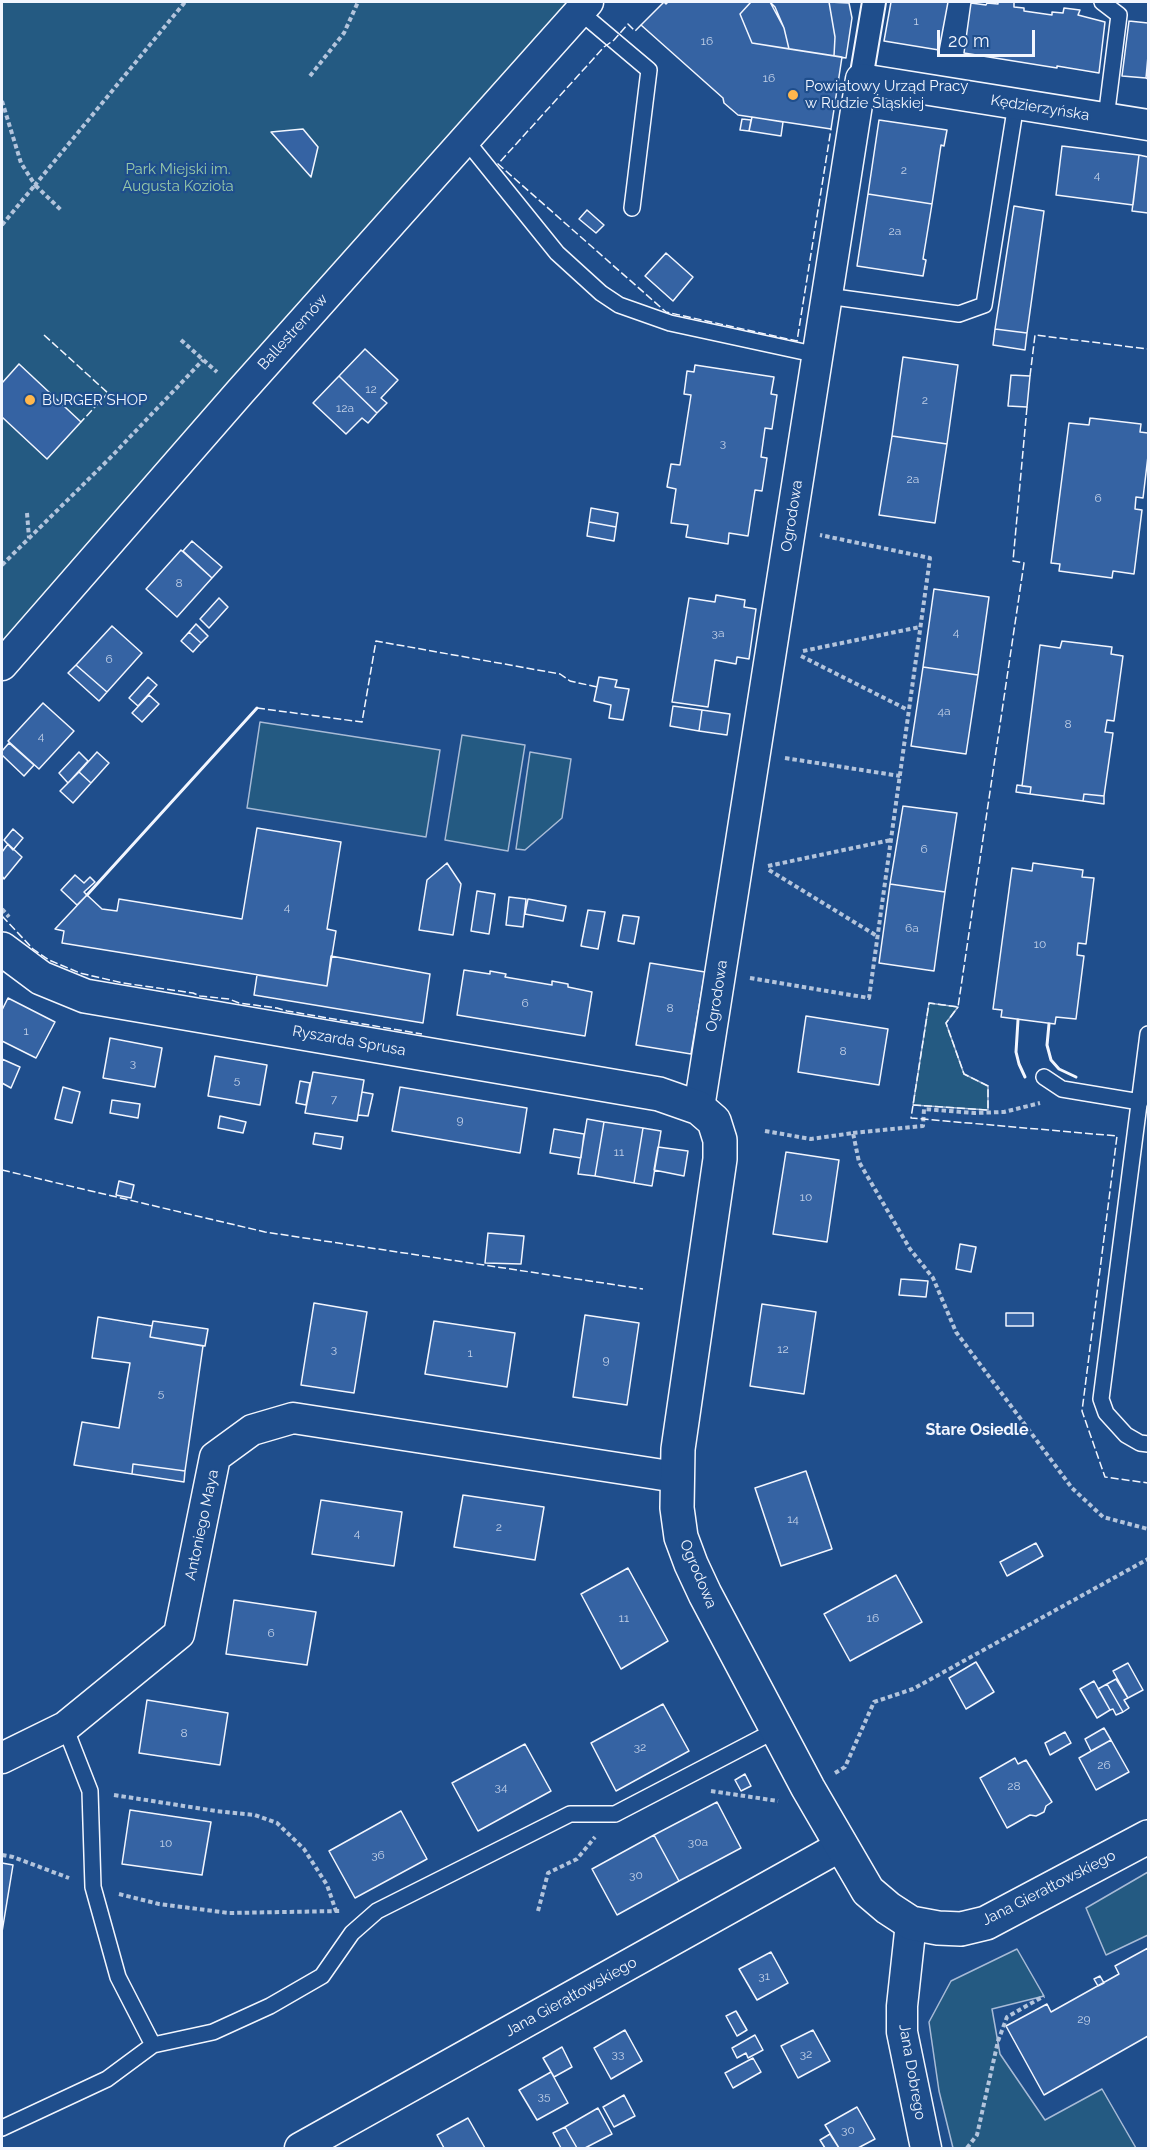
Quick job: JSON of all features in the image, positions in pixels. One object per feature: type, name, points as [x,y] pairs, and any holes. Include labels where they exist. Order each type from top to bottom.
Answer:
[{"type":"street","name":"Ogrodowa","points":[[874,2],[699,1108],[714,1121],[720,1140],[720,1158],[678,1449],[676,1508],[681,1537],[705,1594],[808,1788],[868,1891],[910,1923]]},
{"type":"street","name":"Ballestremów","points":[[2,665],[584,6]]},
{"type":"street","name":"Kędzierzyńska","points":[[861,79],[1149,125]]},
{"type":"street","name":"Ryszarda Sprusa","points":[[7,943],[41,978],[85,996],[659,1094],[699,1108]]},
{"type":"street","name":"Antoniego Maya","points":[[2,1758],[65,1727],[179,1634],[215,1457],[252,1430],[292,1418],[676,1477]]},
{"type":"street","name":"Jana Gierałtowskiego","points":[[910,1923],[961,1929],[986,1923],[1149,1837]]},
{"type":"street","name":"Jana Gierałtowskiego","points":[[300,2148],[841,1846]]},
{"type":"street","name":"Jana Dobrego","points":[[910,1923],[902,2006],[902,2032],[927,2148]]},
{"type":"lane","points":[[1101,2],[1119,15],[1106,118]]},
{"type":"lane","points":[[584,6],[649,70],[632,208]]},
{"type":"lane","points":[[827,296],[958,314],[984,305],[1017,104]]},
{"type":"lane","points":[[465,139],[557,253],[601,293],[619,305],[670,323],[818,355]]},
{"type":"lane","points":[[1149,1034],[1101,1399],[1106,1413],[1126,1435],[1140,1443],[1149,1444]]},
{"type":"lane","points":[[1044,1077],[1062,1089],[1140,1102]]},
{"type":"lane","points":[[65,1727],[90,1791],[93,1887],[118,1977],[153,2045]]},
{"type":"lane","points":[[2,2128],[107,2079],[153,2045],[213,2032],[270,2006],[322,1976],[352,1933],[377,1911],[570,1814],[615,1814],[778,1729]]},
{"type":"path","points":[[2,225],[185,2]]},
{"type":"path","points":[[310,76],[344,33],[358,2]]},
{"type":"path","points":[[2,101],[21,163],[35,186],[61,210]]},
{"type":"path","points":[[2,565],[110,458],[203,360],[181,340]]},
{"type":"path","points":[[27,513],[29,538]]},
{"type":"path","points":[[746,978],[869,998],[930,558],[813,534]]},
{"type":"path","points":[[909,710],[794,653],[920,627]]},
{"type":"path","points":[[779,757],[900,776]]},
{"type":"path","points":[[877,936],[764,867],[891,840]]},
{"type":"path","points":[[2,909],[7,943]]},
{"type":"path","points":[[765,1131],[810,1139],[923,1126],[924,1109],[975,1113],[1004,1112],[1046,1102]]},
{"type":"path","points":[[853,1134],[859,1162],[910,1249],[933,1278],[956,1332],[1072,1488],[1103,1517],[1149,1529]]},
{"type":"path","points":[[670,1785],[782,1801],[845,1767],[874,1702],[913,1689],[1149,1559]]},
{"type":"path","points":[[90,1791],[255,1815],[277,1823],[304,1849],[327,1885],[336,1911]]},
{"type":"path","points":[[538,1911],[548,1873],[577,1859],[615,1814]]},
{"type":"path","points":[[2,1855],[93,1887],[159,1904],[229,1913],[377,1911]]},
{"type":"path","points":[[968,2148],[977,2135],[998,2041],[1007,2017],[1044,1996]]},
{"type":"green space","name":"Park Miejski im. Augusta Kozioła","points":[[2,2],[580,2],[2,643]]},
{"type":"green space","points":[[260,722],[440,750],[426,837],[247,808]]},
{"type":"green space","points":[[462,735],[525,745],[508,851],[445,840]]},
{"type":"green space","points":[[530,752],[571,759],[562,818],[525,850],[516,849]]},
{"type":"green space","points":[[929,1003],[958,1007],[946,1023],[964,1074],[988,1086],[988,1110],[913,1105]]},
{"type":"green space","points":[[1148,1872],[1148,1935],[1106,1955],[1086,1908]]},
{"type":"green space","points":[[1017,1949],[1044,1996],[992,2009],[1000,2054],[1045,2120],[1102,2089],[1136,2148],[953,2148],[939,2091],[929,2022],[951,1981]]},
{"type":"building","points":[[664,2],[666,4],[668,2],[751,2],[740,14],[752,43],[842,57],[831,129],[738,115],[724,103],[723,98],[641,25]]},
{"type":"building","points":[[751,2],[770,2],[775,7],[784,28],[789,49],[752,43],[740,14]]},
{"type":"building","points":[[770,2],[829,2],[835,37],[834,56],[789,49],[784,28]]},
{"type":"building","points":[[829,2],[849,3],[852,18],[846,58],[834,56],[835,37]]},
{"type":"building","points":[[891,2],[948,2],[939,50],[884,41]]},
{"type":"building","points":[[998,2],[1014,2],[1014,7],[1024,8],[1024,11],[1052,15],[1052,12],[1063,13],[1064,8],[1080,10],[1078,15],[1105,22],[1099,73],[964,53],[971,3],[986,5],[987,3],[998,4]]},
{"type":"building","points":[[1129,21],[1148,23],[1146,78],[1122,76]]},
{"type":"building","points":[[1148,56],[1148,79],[1146,78]]},
{"type":"building","points":[[752,117],[783,122],[781,136],[749,131]]},
{"type":"building","points":[[742,119],[751,120],[749,131],[740,130]]},
{"type":"building","points":[[879,120],[947,130],[944,146],[941,145],[932,204],[868,194]]},
{"type":"building","points":[[303,129],[318,147],[311,177],[271,132]]},
{"type":"building","points":[[1062,146],[1139,155],[1133,205],[1056,195]]},
{"type":"building","points":[[1139,155],[1148,157],[1148,213],[1132,211]]},
{"type":"building","points":[[868,194],[932,204],[923,259],[926,260],[923,276],[857,266]]},
{"type":"building","points":[[1014,206],[1044,211],[1027,333],[995,329]]},
{"type":"building","points":[[587,210],[604,225],[596,233],[579,219]]},
{"type":"building","points":[[666,253],[693,277],[673,301],[645,276]]},
{"type":"building","points":[[995,329],[1027,333],[1025,350],[993,345]]},
{"type":"building","points":[[365,349],[398,380],[381,398],[387,403],[377,413],[339,376]]},
{"type":"building","points":[[903,357],[958,365],[947,444],[892,436]]},
{"type":"building","name":"BURGER SHOP","points":[[19,364],[81,422],[47,459],[2,417],[2,383]]},
{"type":"building","points":[[695,365],[774,377],[771,394],[777,395],[772,429],[765,428],[761,457],[767,458],[762,491],[755,490],[748,536],[729,533],[728,544],[686,537],[688,525],[671,523],[676,489],[667,487],[671,464],[680,465],[691,395],[684,394],[687,371],[694,372]]},
{"type":"building","points":[[1011,375],[1030,376],[1027,407],[1008,406]]},
{"type":"building","points":[[339,376],[377,413],[368,423],[362,418],[346,434],[313,403]]},
{"type":"building","points":[[1090,418],[1141,424],[1140,432],[1148,433],[1143,498],[1136,497],[1135,509],[1142,510],[1134,574],[1113,571],[1112,578],[1059,571],[1060,564],[1051,563],[1069,423],[1089,425]]},
{"type":"building","points":[[892,436],[947,444],[935,523],[879,515]]},
{"type":"building","points":[[591,508],[618,513],[616,527],[589,522]]},
{"type":"building","points":[[589,522],[616,527],[614,541],[587,536]]},
{"type":"building","points":[[192,541],[222,567],[212,578],[183,551]]},
{"type":"building","points":[[181,550],[212,578],[177,617],[146,589]]},
{"type":"building","points":[[934,589],[989,597],[978,675],[923,667]]},
{"type":"building","points":[[716,595],[745,600],[744,607],[756,609],[749,659],[737,657],[736,664],[715,660],[708,707],[672,702],[689,598],[715,602]]},
{"type":"building","points":[[219,598],[228,607],[209,628],[200,619]]},
{"type":"building","points":[[196,624],[208,636],[201,643],[189,632]]},
{"type":"building","points":[[112,626],[142,653],[107,692],[76,665]]},
{"type":"building","points":[[189,632],[201,643],[193,652],[181,641]]},
{"type":"building","points":[[1062,641],[1112,647],[1111,654],[1123,656],[1114,721],[1107,720],[1105,732],[1113,733],[1104,796],[1084,794],[1083,801],[1030,794],[1031,787],[1022,786],[1040,645],[1060,648]]},
{"type":"building","points":[[76,665],[107,692],[99,701],[68,673]]},
{"type":"building","points":[[923,667],[978,675],[966,754],[911,746]]},
{"type":"building","points":[[148,677],[157,685],[138,706],[129,698]]},
{"type":"building","points":[[599,677],[617,680],[615,687],[629,689],[623,720],[609,718],[611,705],[594,701]]},
{"type":"building","points":[[149,695],[159,704],[142,722],[132,713]]},
{"type":"building","points":[[43,703],[74,731],[39,769],[8,741]]},
{"type":"building","points":[[673,706],[702,710],[699,731],[670,726]]},
{"type":"building","points":[[702,710],[730,714],[727,735],[699,731]]},
{"type":"building","points":[[9,743],[34,765],[24,776],[2,755],[2,751]]},
{"type":"building","points":[[79,752],[88,761],[68,783],[59,773]]},
{"type":"building","points":[[97,752],[109,763],[91,783],[79,772]]},
{"type":"building","points":[[79,772],[91,783],[73,803],[60,791]]},
{"type":"building","points":[[1017,785],[1031,787],[1030,794],[1016,792]]},
{"type":"building","points":[[1084,794],[1104,796],[1104,804],[1083,801]]},
{"type":"building","points":[[903,806],[957,813],[945,892],[890,884]]},
{"type":"building","points":[[257,828],[341,842],[327,929],[336,931],[327,986],[62,943],[64,931],[55,929],[87,895],[102,909],[117,911],[119,899],[242,919]]},
{"type":"building","points":[[13,829],[23,838],[13,850],[4,840]]},
{"type":"building","points":[[8,844],[22,857],[4,879],[2,852]]},
{"type":"building","points":[[447,863],[461,884],[453,935],[419,930],[427,880]]},
{"type":"building","points":[[1033,863],[1083,870],[1082,877],[1094,878],[1086,944],[1078,943],[1077,955],[1084,956],[1076,1019],[1056,1017],[1055,1024],[1001,1017],[1002,1010],[993,1009],[1012,868],[1032,871]]},
{"type":"building","points":[[75,875],[84,883],[90,877],[95,882],[84,892],[87,895],[77,905],[61,890]]},
{"type":"building","points":[[890,884],[945,892],[934,971],[879,963]]},
{"type":"building","points":[[477,891],[495,894],[489,934],[471,931]]},
{"type":"building","points":[[509,897],[526,899],[523,927],[506,925]]},
{"type":"building","points":[[528,899],[566,906],[563,921],[525,914]]},
{"type":"building","points":[[588,910],[605,912],[598,949],[581,946]]},
{"type":"building","points":[[623,915],[639,917],[634,944],[618,941]]},
{"type":"building","points":[[331,956],[430,974],[423,1023],[254,995],[257,975],[327,986]]},
{"type":"building","points":[[650,963],[705,972],[691,1054],[636,1045]]},
{"type":"building","points":[[464,970],[490,974],[490,971],[506,974],[505,977],[552,985],[552,981],[592,992],[585,1036],[457,1015]]},
{"type":"building","points":[[8,998],[55,1022],[36,1058],[2,1041],[2,1010]]},
{"type":"building","points":[[806,1016],[888,1029],[879,1085],[798,1072]]},
{"type":"building","points":[[110,1038],[162,1048],[155,1087],[103,1078]]},
{"type":"building","points":[[215,1056],[267,1065],[260,1105],[208,1096]]},
{"type":"building","points":[[2,1059],[20,1067],[11,1088],[2,1083]]},
{"type":"building","points":[[313,1072],[364,1080],[357,1121],[305,1113]]},
{"type":"building","points":[[300,1081],[310,1083],[306,1105],[296,1103]]},
{"type":"building","points":[[63,1087],[80,1092],[72,1123],[55,1119]]},
{"type":"building","points":[[400,1087],[527,1108],[520,1153],[392,1131]]},
{"type":"building","points":[[362,1092],[373,1094],[368,1116],[358,1115]]},
{"type":"building","points":[[112,1100],[140,1104],[138,1118],[110,1113]]},
{"type":"building","points":[[220,1116],[246,1122],[243,1133],[218,1128]]},
{"type":"building","points":[[587,1119],[604,1122],[595,1176],[578,1174]]},
{"type":"building","points":[[604,1122],[643,1128],[634,1183],[595,1176]]},
{"type":"building","points":[[643,1128],[661,1131],[652,1186],[634,1183]]},
{"type":"building","points":[[554,1129],[584,1134],[581,1158],[550,1153]]},
{"type":"building","points":[[315,1133],[343,1137],[341,1149],[313,1144]]},
{"type":"building","points":[[658,1147],[688,1151],[684,1176],[654,1170]]},
{"type":"building","points":[[786,1152],[839,1160],[827,1242],[773,1234]]},
{"type":"building","points":[[119,1181],[134,1185],[131,1198],[116,1195]]},
{"type":"building","points":[[488,1233],[524,1236],[521,1264],[485,1263]]},
{"type":"building","points":[[960,1244],[976,1247],[971,1272],[956,1269]]},
{"type":"building","points":[[901,1279],[928,1281],[926,1297],[899,1295]]},
{"type":"building","points":[[314,1303],[367,1312],[354,1393],[301,1385]]},
{"type":"building","points":[[762,1304],[816,1312],[804,1394],[750,1386]]},
{"type":"building","points":[[1006,1313],[1033,1313],[1033,1326],[1006,1326]]},
{"type":"building","points":[[585,1315],[639,1323],[627,1405],[573,1397]]},
{"type":"building","points":[[98,1317],[152,1326],[150,1337],[203,1346],[185,1471],[133,1464],[132,1474],[74,1465],[82,1422],[119,1428],[130,1363],[92,1358]]},
{"type":"building","points":[[153,1321],[208,1329],[205,1346],[150,1337]]},
{"type":"building","points":[[434,1321],[515,1333],[507,1387],[425,1374]]},
{"type":"building","points":[[133,1464],[185,1471],[184,1482],[132,1474]]},
{"type":"building","points":[[806,1471],[832,1549],[781,1566],[755,1488]]},
{"type":"building","points":[[463,1495],[544,1507],[535,1560],[454,1547]]},
{"type":"building","points":[[321,1500],[402,1512],[394,1566],[312,1554]]},
{"type":"building","points":[[1036,1543],[1043,1556],[1007,1576],[1000,1562]]},
{"type":"building","points":[[628,1568],[668,1641],[621,1669],[581,1594]]},
{"type":"building","points":[[896,1575],[922,1622],[850,1661],[824,1614]]},
{"type":"building","points":[[234,1600],[316,1612],[307,1665],[226,1654]]},
{"type":"building","points":[[976,1662],[994,1692],[966,1709],[949,1678]]},
{"type":"building","points":[[1128,1663],[1143,1690],[1128,1698],[1113,1671]]},
{"type":"building","points":[[1116,1679],[1128,1698],[1124,1700],[1129,1708],[1123,1712],[1107,1684]]},
{"type":"building","points":[[1094,1681],[1110,1710],[1097,1718],[1080,1689]]},
{"type":"building","points":[[1107,1684],[1123,1712],[1116,1715],[1113,1709],[1110,1710],[1098,1689]]},
{"type":"building","points":[[147,1700],[228,1713],[220,1765],[139,1753]]},
{"type":"building","points":[[663,1704],[689,1751],[616,1791],[591,1743]]},
{"type":"building","points":[[1104,1728],[1111,1740],[1091,1751],[1085,1739]]},
{"type":"building","points":[[1065,1732],[1071,1743],[1050,1755],[1045,1743]]},
{"type":"building","points":[[1111,1740],[1129,1772],[1096,1790],[1079,1758]]},
{"type":"building","points":[[525,1744],[551,1791],[478,1831],[452,1783]]},
{"type":"building","points":[[1015,1758],[1018,1764],[1026,1760],[1052,1802],[1046,1806],[1044,1812],[1036,1816],[1030,1815],[1007,1828],[980,1778]]},
{"type":"building","points":[[745,1774],[751,1786],[741,1791],[735,1780]]},
{"type":"building","points":[[717,1802],[741,1848],[679,1881],[654,1835]]},
{"type":"building","points":[[130,1810],[211,1822],[202,1875],[122,1864]]},
{"type":"building","points":[[401,1811],[427,1859],[355,1898],[329,1851]]},
{"type":"building","points":[[654,1835],[679,1881],[617,1915],[592,1869]]},
{"type":"building","points":[[2,1863],[13,1865],[2,1932]]},
{"type":"building","points":[[1148,1948],[1148,2036],[1044,2095],[1006,2026],[1047,2004],[1051,2012],[1119,1974],[1115,1966]]},
{"type":"building","points":[[771,1952],[788,1983],[757,2000],[739,1969]]},
{"type":"building","points":[[1100,1976],[1104,1983],[1098,1986],[1094,1979]]},
{"type":"building","points":[[736,2011],[747,2030],[737,2036],[726,2016]]},
{"type":"building","points":[[625,2030],[642,2061],[611,2079],[594,2048]]},
{"type":"building","points":[[813,2030],[830,2061],[798,2078],[781,2046]]},
{"type":"building","points":[[755,2035],[763,2050],[748,2058],[746,2053],[737,2058],[732,2048]]},
{"type":"building","points":[[562,2047],[572,2067],[554,2077],[543,2058]]},
{"type":"building","points":[[753,2058],[761,2072],[733,2088],[725,2073]]},
{"type":"building","points":[[551,2072],[568,2103],[537,2120],[519,2090]]},
{"type":"building","points":[[624,2095],[635,2116],[614,2127],[603,2107]]},
{"type":"building","points":[[857,2107],[875,2139],[858,2148],[839,2148],[825,2125]]},
{"type":"building","points":[[598,2108],[612,2134],[585,2148],[577,2148],[565,2127]]},
{"type":"building","points":[[468,2118],[485,2148],[444,2148],[437,2135]]},
{"type":"building","points":[[565,2127],[577,2148],[561,2148],[553,2133]]},
{"type":"building","points":[[830,2134],[839,2148],[825,2148],[820,2140]]},
{"type":"fence","points":[[641,25],[635,31],[628,24],[614,40],[604,47],[498,164],[666,312],[797,341],[831,129]]},
{"type":"fence","points":[[44,335],[108,393],[81,422]]},
{"type":"fence","points":[[1030,376],[1035,335],[1148,349]]},
{"type":"fence","points":[[1027,407],[1013,561],[1024,563],[958,1007],[929,1003],[911,1118],[1117,1136],[1082,1411],[1105,1477],[1148,1483]]},
{"type":"fence","points":[[257,708],[362,722],[376,641],[560,674],[570,681],[597,687]]},
{"type":"fence","points":[[2,916],[33,949],[49,960],[80,973],[123,983],[229,999],[239,1003],[422,1034]]},
{"type":"fence","points":[[913,1105],[988,1110],[988,1086],[964,1074],[946,1023],[958,1007]]},
{"type":"fence","points":[[2,1170],[265,1232],[643,1289]]},
{"type":"wall","points":[[87,895],[257,708]]},
{"type":"wall","points":[[1018,1020],[1016,1052],[1025,1077]]},
{"type":"wall","points":[[1049,1024],[1047,1045],[1051,1060],[1059,1069],[1076,1077]]},
{"type":"place","name":"Powiatowy Urząd Pracy w Rudzie Śląskiej","points":[[793,95]]},
{"type":"place","name":"BURGER SHOP","points":[[30,400]]},
{"type":"district","name":"Stare Osiedle","points":[[977,1430]]}]
